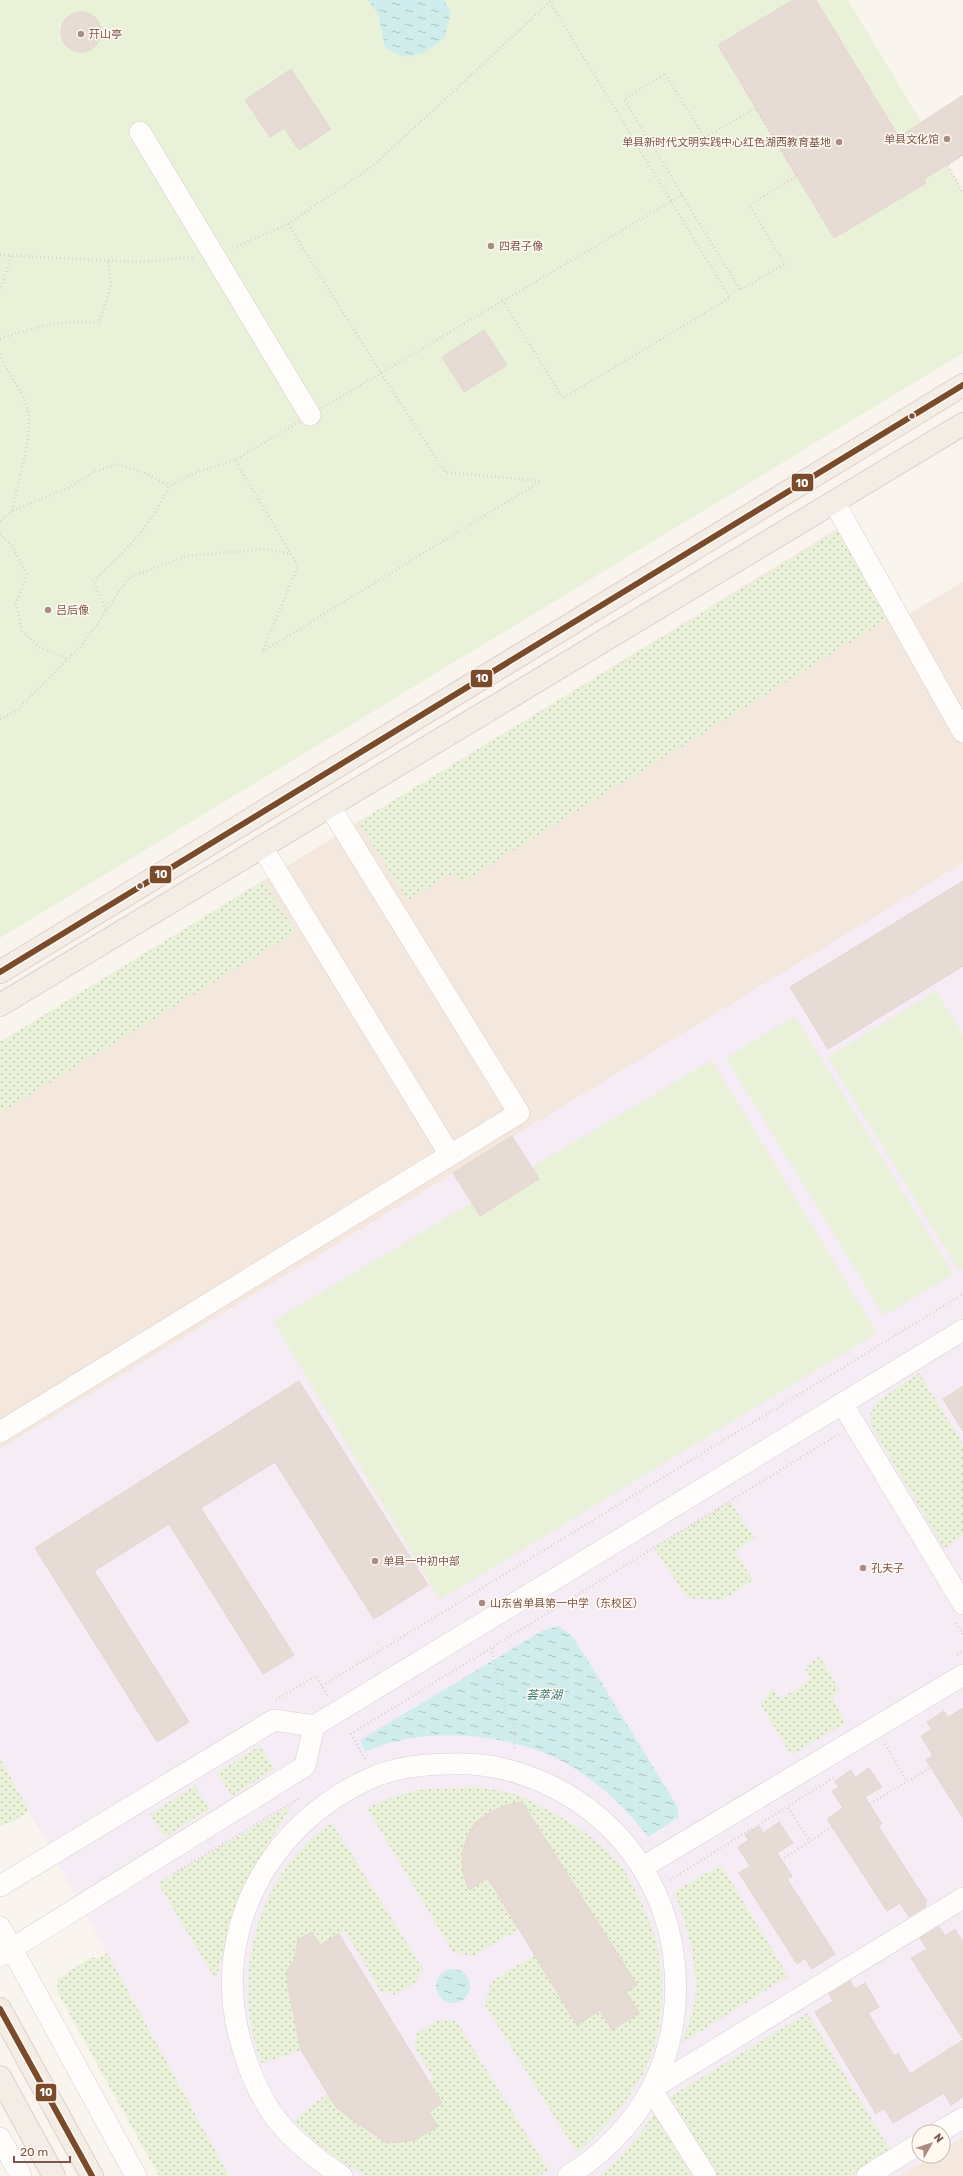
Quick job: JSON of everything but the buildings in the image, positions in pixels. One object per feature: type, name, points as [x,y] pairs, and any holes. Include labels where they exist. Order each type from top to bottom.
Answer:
[{"type":"main road","points":[[0,972],[963,384]]},
{"type":"main road","points":[[0,1005],[963,424]]},
{"type":"main road","points":[[0,2009],[92,2176]]},
{"type":"main road","points":[[0,2077],[54,2176]]},
{"type":"street","points":[[140,132],[310,415]]},
{"type":"street","points":[[834,502],[963,732]]},
{"type":"street","points":[[0,1432],[519,1113],[330,807]]},
{"type":"street","points":[[262,848],[450,1155],[439,1162]]},
{"type":"street","points":[[0,1886],[274,1720],[314,1726],[963,1330]]},
{"type":"street","points":[[842,1403],[963,1604]]},
{"type":"street","points":[[643,1867],[963,1676]]},
{"type":"street","points":[[6,1952],[305,1766],[314,1726]]},
{"type":"street","points":[[342,2176],[311,2155],[276,2118],[250,2074],[235,2024],[232,1974],[240,1923],[260,1876],[289,1834],[328,1801],[373,1777],[423,1764],[474,1763],[524,1774],[570,1795],[611,1827],[643,1867],[664,1914],[674,1949],[677,1993],[671,2037],[657,2079],[630,2123],[594,2159],[568,2176]]},
{"type":"street","points":[[651,2089],[963,1898]]},
{"type":"street","points":[[0,1927],[6,1952],[136,2176]]},
{"type":"street","points":[[651,2089],[706,2176]]},
{"type":"street","points":[[951,2125],[963,2118]]},
{"type":"street","points":[[0,2138],[21,2176]]},
{"type":"street","points":[[867,2176],[911,2149]]},
{"type":"path","points":[[0,255],[140,262],[214,255],[288,224],[374,165],[551,1],[730,298],[563,398],[502,300]]},
{"type":"path","points":[[666,74],[705,138],[755,108],[797,176],[749,205],[785,264],[740,290],[682,195],[624,99],[666,74]]},
{"type":"path","points":[[963,155],[947,165],[963,192]]},
{"type":"path","points":[[106,610],[93,581],[134,542],[159,508],[169,486],[196,473],[235,460],[502,300],[682,195]]},
{"type":"path","points":[[235,460],[298,566],[262,652],[541,481],[445,472],[288,224]]},
{"type":"path","points":[[0,291],[11,256]]},
{"type":"path","points":[[0,339],[32,327],[77,320],[99,323],[111,285],[108,260]]},
{"type":"path","points":[[0,354],[4,367],[28,412],[27,443],[12,511]]},
{"type":"path","points":[[0,521],[12,511],[70,487],[92,473],[118,464],[147,474],[169,486]]},
{"type":"path","points":[[0,534],[12,546],[27,575],[16,604],[22,631],[39,647],[68,659]]},
{"type":"path","points":[[0,719],[16,712],[82,644],[130,578],[186,556],[266,548],[291,554]]},
{"type":"path","points":[[322,1686],[963,1294]]},
{"type":"path","points":[[365,1759],[351,1734],[842,1432]]},
{"type":"path","points":[[492,1648],[497,1680],[503,1680],[507,1721],[514,1721],[516,1751]]},
{"type":"path","points":[[950,1659],[963,1651]]},
{"type":"path","points":[[879,1748],[892,1740]]},
{"type":"path","points":[[885,1744],[907,1781]]},
{"type":"path","points":[[508,1750],[521,1752]]},
{"type":"path","points":[[359,1763],[372,1757]]},
{"type":"path","points":[[870,1804],[931,1767]]},
{"type":"path","points":[[668,1881],[788,1808],[840,1774]]},
{"type":"path","points":[[171,1875],[305,1795]]},
{"type":"path","points":[[788,1808],[810,1841]]},
{"type":"path","points":[[782,1860],[832,1827]]},
{"type":"shaded area","points":[[844,527],[900,619],[963,582],[963,863],[0,1449],[0,1042],[829,534]]},
{"type":"shaded area","name":"山东省单县第一中学（东校区）","points":[[963,863],[963,2137],[951,2144],[951,2124],[911,2124],[911,2164],[919,2164],[899,2176],[229,2176],[0,1758],[0,1449]]},
{"type":"shaded area","points":[[963,2137],[963,2176],[899,2176],[919,2164],[951,2164],[951,2144]]},
{"type":"green space","points":[[0,0],[848,0],[963,192],[963,353],[0,938]]},
{"type":"green space","points":[[844,527],[893,616],[461,883],[453,873],[408,900],[358,822]]},
{"type":"green space","points":[[263,881],[296,932],[0,1113],[0,1042]]},
{"type":"green space","points":[[936,991],[963,1035],[963,1268],[959,1270],[828,1057]]},
{"type":"green space","points":[[795,1016],[953,1274],[884,1316],[726,1058]]},
{"type":"green space","points":[[712,1060],[877,1333],[440,1600],[273,1321]]},
{"type":"green space","points":[[919,1373],[963,1444],[963,1536],[944,1548],[871,1425],[870,1413],[877,1402]]},
{"type":"green space","points":[[730,1501],[754,1538],[735,1551],[753,1580],[722,1600],[687,1598],[654,1548]]},
{"type":"green space","points":[[820,1656],[839,1690],[833,1699],[845,1723],[791,1755],[761,1705],[772,1689],[782,1699],[811,1679],[805,1669]]},
{"type":"green space","points":[[260,1746],[274,1769],[232,1796],[217,1773]]},
{"type":"green space","points":[[0,1758],[29,1811],[12,1822],[0,1826]]},
{"type":"green space","points":[[195,1786],[209,1809],[165,1837],[150,1814]]},
{"type":"green space","points":[[477,1787],[498,1790],[530,1800],[571,1823],[603,1847],[624,1870],[629,1879],[652,1929],[657,1947],[662,1983],[662,2001],[656,2040],[651,2055],[644,2071],[625,2102],[589,2143],[577,2153],[485,2005],[491,1982],[535,1955],[519,1929],[473,1956],[453,1952],[367,1808],[390,1798],[417,1790]]},
{"type":"green space","points":[[292,1805],[267,1847],[246,1889],[229,1933],[216,1980],[158,1883]]},
{"type":"green space","points":[[332,1823],[423,1969],[415,1983],[394,1995],[391,1990],[383,1995],[345,1931],[320,1945],[312,1932],[298,1940],[295,1959],[287,1971],[288,1987],[301,2050],[262,2063],[252,2031],[248,1998],[249,1964],[256,1931],[268,1899],[285,1869],[306,1844]]},
{"type":"green space","points":[[721,1865],[788,1976],[682,2043],[693,2009],[695,1977],[694,1962],[688,1933],[674,1892]]},
{"type":"green space","points":[[107,1953],[229,2176],[159,2176],[57,1991],[58,1979],[92,1957],[97,1959]]},
{"type":"green space","points":[[807,2013],[891,2151],[850,2176],[718,2176],[670,2097]]},
{"type":"green space","points":[[438,2020],[456,2021],[549,2171],[537,2176],[367,2176],[346,2165],[328,2152],[294,2121],[327,2094],[336,2107],[369,2133],[387,2143],[415,2140],[438,2127],[429,2112],[442,2103],[430,2083],[432,2075],[415,2048],[416,2034]]},
{"type":"green space","points":[[654,2114],[692,2176],[599,2176],[622,2155]]},
{"type":"water","points":[[368,0],[444,0],[451,13],[444,38],[424,53],[407,57],[398,55],[385,47],[378,14]]},
{"type":"water","name":"荟萃湖","points":[[558,1626],[571,1635],[582,1651],[677,1806],[679,1817],[648,1837],[621,1806],[579,1771],[545,1753],[494,1739],[440,1735],[388,1743],[365,1752],[360,1740],[542,1631]]},
{"type":"water","points":[[456,1969],[465,1974],[469,1979],[469,1993],[465,1998],[460,2002],[450,2003],[446,2002],[437,1993],[436,1983],[437,1979],[446,1970]]},
{"type":"transit line","name":"10","points":[[0,972],[963,385]]},
{"type":"transit line","name":"10","points":[[0,2009],[92,2176]]},
{"type":"place","name":"幵山亭","points":[[81,34]]},
{"type":"place","name":"单县文化馆","points":[[947,139]]},
{"type":"place","name":"单县新时代文明实践中心红色湖西教育基地","points":[[839,142]]},
{"type":"place","name":"四君子像","points":[[491,246]]},
{"type":"place","name":"吕后像","points":[[48,610]]},
{"type":"place","name":"单县一中初中部","points":[[375,1561]]},
{"type":"place","name":"孔夫子","points":[[863,1568]]},
{"type":"place","name":"山东省单县第一中学（东校区）","points":[[482,1603]]}]
